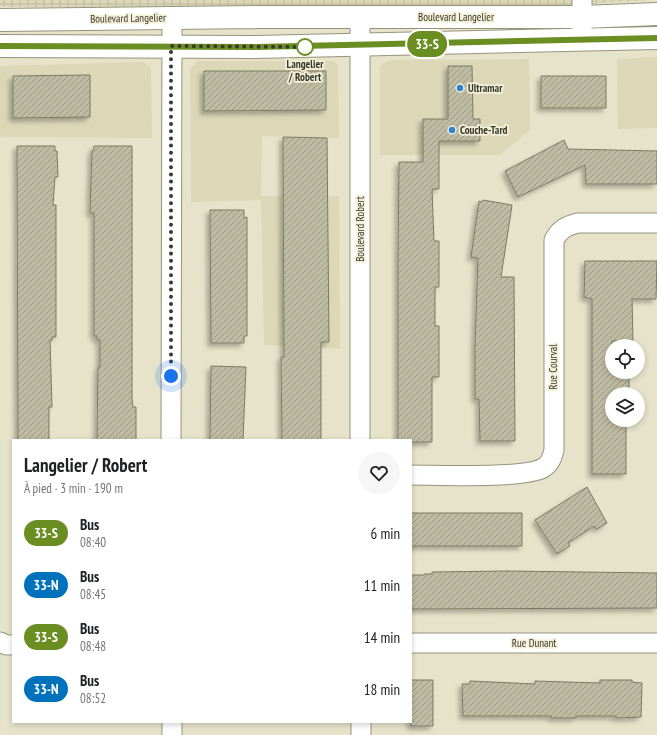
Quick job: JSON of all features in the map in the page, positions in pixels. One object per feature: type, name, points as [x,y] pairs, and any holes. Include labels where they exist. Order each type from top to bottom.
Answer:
[{"type":"main road","name":"Boulevard Langelier","points":[[0,20],[360,17],[582,9],[657,14]]},
{"type":"main road","points":[[256,17],[256,47]]},
{"type":"main road","points":[[98,19],[99,46]]},
{"type":"main road","points":[[0,46],[360,46],[657,38]]},
{"type":"street","points":[[582,9],[582,40]]},
{"type":"street","name":"Boulevard Robert","points":[[360,17],[360,439]]},
{"type":"street","points":[[172,18],[172,439]]},
{"type":"street","name":"Rue Courval","points":[[412,475],[524,474],[544,467],[551,460],[554,450],[554,240],[559,232],[567,226],[578,223],[657,223]]},
{"type":"street","points":[[0,642],[6,645],[12,645]]},
{"type":"street","name":"Rue Dunant","points":[[412,644],[657,643]]},
{"type":"street","points":[[172,723],[172,735]]},
{"type":"street","points":[[361,723],[361,735]]},
{"type":"shaded area","points":[[0,0],[655,0],[519,8],[0,7]]},
{"type":"shaded area","points":[[657,57],[657,128],[618,129],[617,59]]},
{"type":"shaded area","points":[[529,59],[530,130],[500,155],[380,155],[380,67],[383,63],[391,60]]},
{"type":"shaded area","points":[[198,61],[334,61],[338,65],[339,138],[262,136],[261,196],[339,196],[340,349],[264,345],[261,200],[191,202],[190,69]]},
{"type":"shaded area","points":[[144,62],[151,68],[152,138],[0,137],[0,67]]},
{"type":"building","points":[[448,66],[472,66],[473,119],[480,119],[480,141],[439,141],[439,189],[432,189],[434,241],[439,241],[439,287],[435,287],[435,326],[439,326],[439,377],[432,377],[432,442],[412,442],[412,439],[398,439],[399,162],[423,162],[423,119],[448,119]]},
{"type":"building","points":[[204,71],[326,71],[326,110],[204,111]]},
{"type":"building","points":[[90,75],[90,117],[13,118],[13,76]]},
{"type":"building","points":[[541,76],[606,76],[606,108],[541,108]]},
{"type":"building","points":[[283,137],[327,138],[329,342],[321,342],[321,439],[282,439],[281,357],[284,357]]},
{"type":"building","points":[[564,140],[568,149],[657,151],[657,184],[586,184],[585,165],[518,197],[505,171]]},
{"type":"building","points":[[17,146],[55,146],[55,151],[57,151],[58,177],[55,177],[53,205],[56,205],[56,337],[52,337],[52,340],[50,340],[52,407],[49,407],[49,439],[18,439]]},
{"type":"building","points":[[94,146],[132,146],[132,399],[133,407],[136,407],[136,439],[97,439],[100,340],[97,340],[97,336],[94,336],[94,213],[90,213],[92,151],[94,150]]},
{"type":"building","points":[[483,200],[512,205],[501,277],[514,277],[515,441],[480,441],[479,399],[475,399],[478,258],[471,257],[479,201],[482,202]]},
{"type":"building","points":[[210,210],[244,210],[244,218],[247,217],[247,336],[244,336],[244,343],[211,343]]},
{"type":"building","points":[[585,261],[657,261],[656,299],[632,299],[633,339],[605,339],[605,379],[629,379],[629,387],[605,387],[605,427],[626,427],[626,474],[592,474],[592,299],[584,297]]},
{"type":"building","points":[[211,366],[246,367],[243,439],[210,439]]},
{"type":"building","points":[[587,487],[607,523],[597,529],[594,526],[568,543],[570,546],[557,554],[535,520]]},
{"type":"building","points":[[412,513],[522,513],[522,546],[412,546]]},
{"type":"building","points":[[508,571],[657,573],[657,608],[412,609],[412,575],[432,574],[432,572]]},
{"type":"building","points":[[412,680],[433,680],[433,726],[411,726]]},
{"type":"building","points":[[600,680],[632,680],[632,682],[642,683],[641,717],[616,718],[616,716],[576,716],[576,718],[551,718],[551,716],[463,716],[462,684],[470,684],[470,681],[535,684],[535,681],[600,683]]},
{"type":"bus line","name":"33-S","points":[[0,46],[360,46],[657,38]]},
{"type":"place","name":"Langelier / Robert","points":[[305,47]]},
{"type":"place","name":"Ultramar","points":[[460,88]]},
{"type":"place","name":"Couche-Tard","points":[[452,130]]},
{"type":"route","points":[[171,376],[171,46],[305,47]]}]
